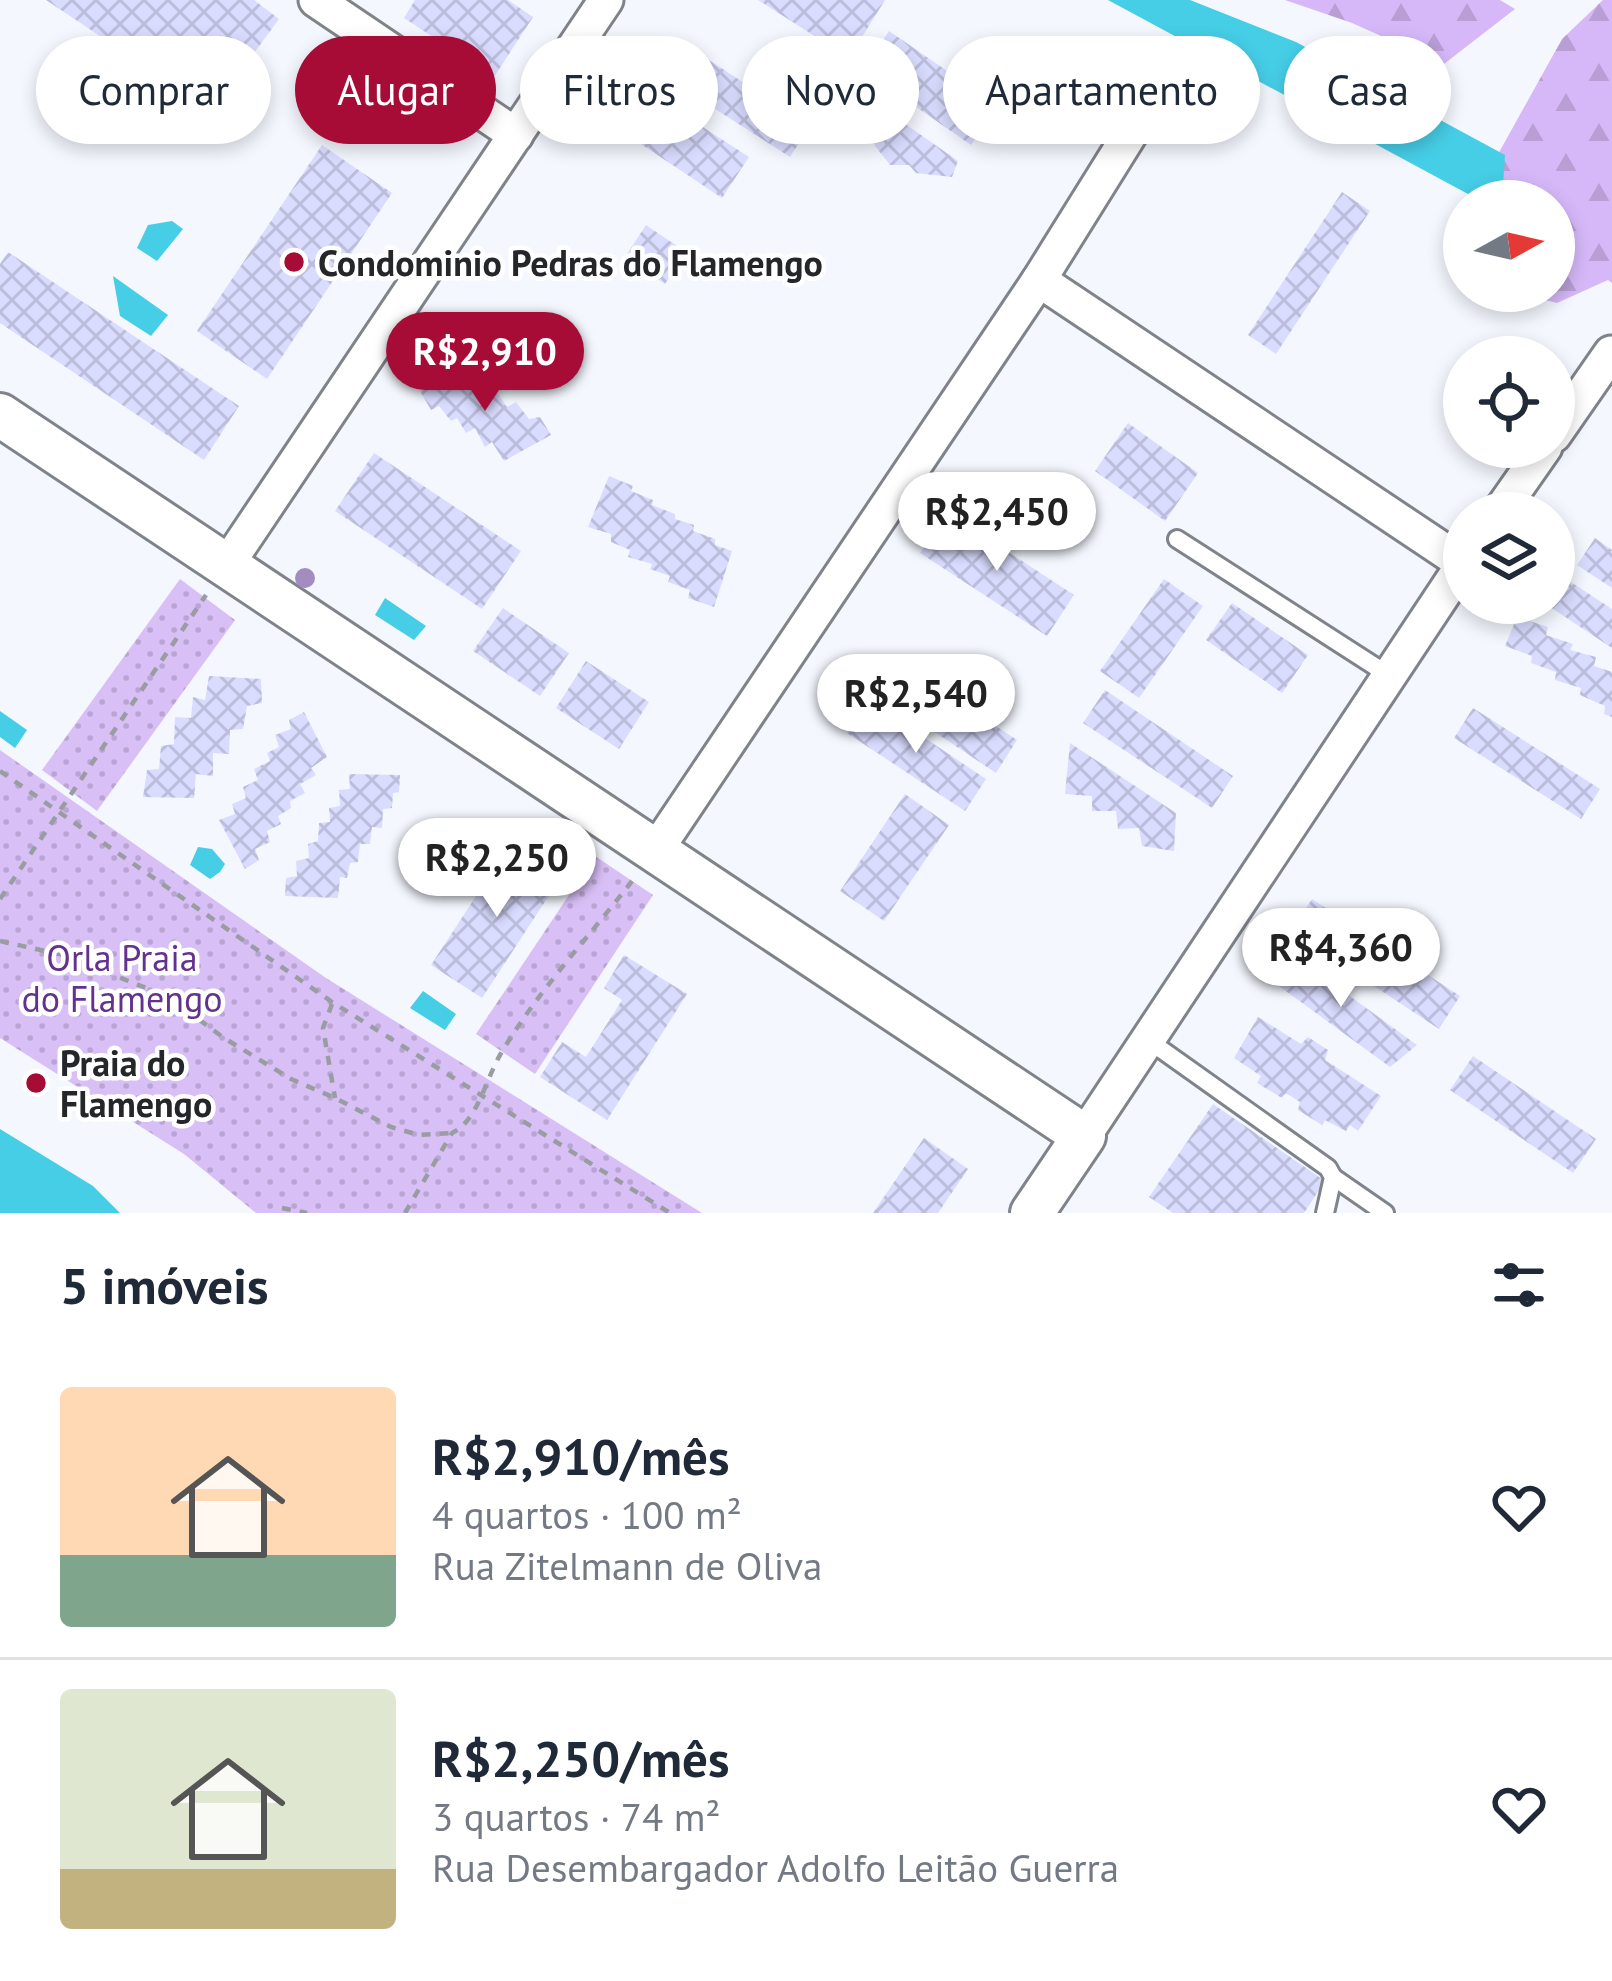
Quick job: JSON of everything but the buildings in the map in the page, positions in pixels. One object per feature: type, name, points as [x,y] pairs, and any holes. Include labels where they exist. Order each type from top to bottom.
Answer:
[{"type":"street","points":[[316,0],[516,134]]},
{"type":"street","points":[[226,566],[606,0]]},
{"type":"street","points":[[654,853],[1040,280],[1124,144]]},
{"type":"street","points":[[1040,280],[1443,550]]},
{"type":"street","points":[[1575,405],[1611,353]]},
{"type":"street","points":[[0,415],[1084,1136]]},
{"type":"street","points":[[1032,1213],[1443,596]]},
{"type":"lane","points":[[1177,539],[1390,676]]},
{"type":"lane","points":[[1148,1040],[1385,1213]]},
{"type":"lane","points":[[1325,1213],[1333,1177]]},
{"type":"path","points":[[0,899],[226,566]]},
{"type":"path","points":[[0,771],[332,1002],[670,1213]]},
{"type":"path","points":[[0,940],[63,955],[146,988],[291,1079],[391,1127],[419,1135],[452,1133],[464,1128],[501,1054],[536,1000],[654,853]]},
{"type":"path","points":[[332,1002],[323,1028],[335,1098]]},
{"type":"path","points":[[407,1212],[452,1133]]},
{"type":"path","points":[[282,1208],[307,1213]]},
{"type":"green space","points":[[1285,0],[1500,0],[1515,9],[1451,59],[1451,36],[1381,36]]},
{"type":"green space","points":[[1603,0],[1612,0],[1612,283],[1608,280],[1575,295],[1575,180],[1484,180],[1562,39]]},
{"type":"green space","points":[[180,579],[235,620],[97,811],[42,770]]},
{"type":"green space","name":"Orla Praia do Flamengo","points":[[0,750],[326,978],[702,1213],[256,1213],[184,1154],[0,1038]]},
{"type":"green space","points":[[595,856],[653,895],[535,1074],[476,1034]]},
{"type":"water","points":[[1108,0],[1190,0],[1284,37],[1284,95],[1260,82],[1260,36],[1175,36]]},
{"type":"water","points":[[1451,126],[1505,155],[1503,180],[1443,181],[1375,144],[1451,144]]},
{"type":"water","points":[[172,221],[183,229],[157,261],[137,248],[148,225]]},
{"type":"water","points":[[113,276],[168,315],[151,336],[120,316]]},
{"type":"water","points":[[385,598],[426,626],[414,640],[375,615]]},
{"type":"water","points":[[0,711],[27,730],[15,748],[0,737]]},
{"type":"water","points":[[198,847],[212,849],[225,864],[210,879],[190,865]]},
{"type":"water","points":[[423,991],[456,1014],[445,1030],[410,1008]]},
{"type":"water","points":[[0,1129],[93,1186],[120,1213],[0,1213]]},
{"type":"place","name":"Condominio Pedras do Flamengo","points":[[294,262]]},
{"type":"place","name":"Praia do Flamengo","points":[[36,1083]]}]
